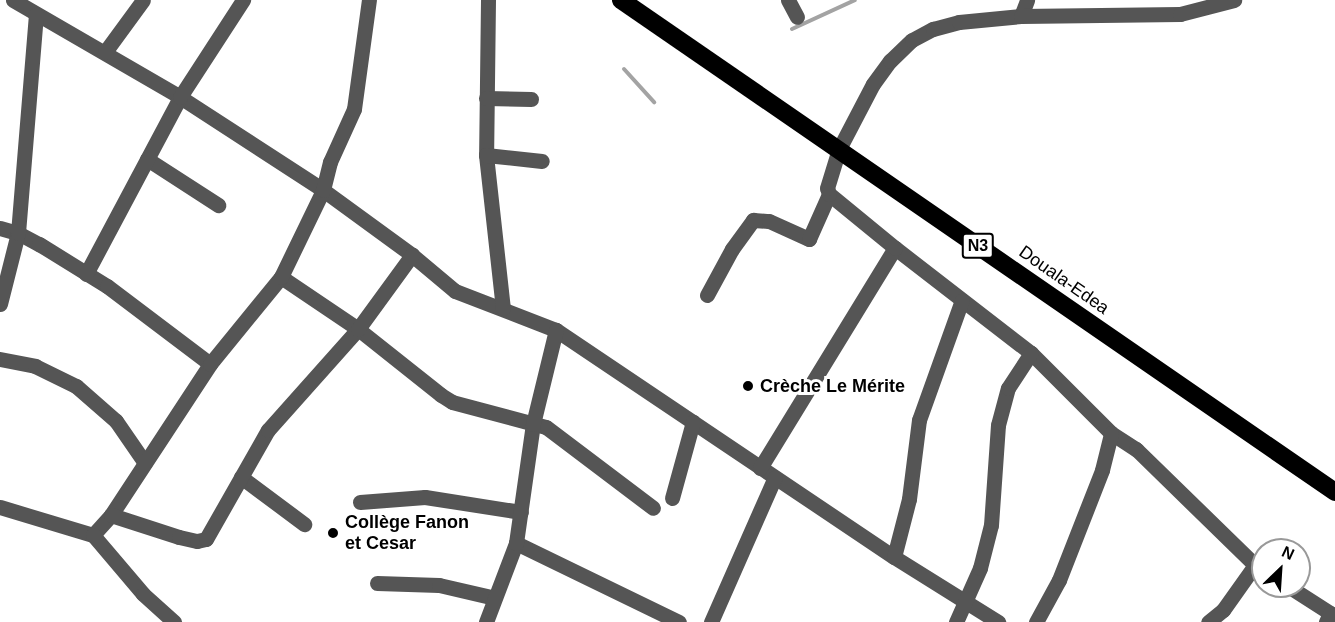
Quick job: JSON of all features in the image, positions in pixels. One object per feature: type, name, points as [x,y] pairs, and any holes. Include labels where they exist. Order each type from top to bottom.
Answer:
[{"type":"highway","name":"Douala-Edea","points":[[621,0],[1335,492]]},
{"type":"street","points":[[13,0],[180,97],[323,190],[412,255],[455,291],[556,330],[894,557],[998,622]]},
{"type":"street","points":[[105,52],[143,0]]},
{"type":"street","points":[[86,274],[180,97],[243,0]]},
{"type":"street","points":[[93,535],[111,515],[210,364],[280,278],[323,190],[330,162],[354,110],[369,0]]},
{"type":"street","points":[[488,0],[486,155],[503,308]]},
{"type":"street","points":[[788,0],[797,17]]},
{"type":"street","points":[[1022,16],[1027,0]]},
{"type":"street","points":[[707,295],[732,249],[753,220],[769,221],[809,239],[829,194],[827,183],[839,149],[873,84],[890,61],[912,40],[933,29],[959,22],[1022,16],[1180,14],[1208,4],[1234,0]]},
{"type":"street","points":[[0,303],[18,233],[36,15]]},
{"type":"street","points":[[486,98],[531,99]]},
{"type":"street","points":[[486,155],[542,161]]},
{"type":"street","points":[[147,159],[219,205]]},
{"type":"street","points":[[829,194],[1031,353],[1111,433],[1136,449],[1251,560]]},
{"type":"street","points":[[0,228],[18,233],[86,274],[144,313],[210,364]]},
{"type":"street","points":[[760,468],[895,248]]},
{"type":"street","points":[[111,515],[179,537],[197,541],[206,539],[278,416],[358,329],[412,255]]},
{"type":"street","points":[[280,278],[358,329],[452,402],[546,427],[653,508]]},
{"type":"street","points":[[894,557],[909,499],[919,420],[962,300]]},
{"type":"street","points":[[488,621],[516,543],[533,424],[556,330]]},
{"type":"street","points":[[956,622],[980,568],[994,510],[998,425],[1008,388],[1031,353]]},
{"type":"street","points":[[0,359],[35,366],[76,386],[116,421],[145,464]]},
{"type":"street","points":[[672,498],[693,422]]},
{"type":"street","points":[[1036,622],[1059,580],[1102,470],[1111,433]]},
{"type":"street","points":[[241,477],[304,524]]},
{"type":"street","points":[[711,622],[775,477]]},
{"type":"street","points":[[360,502],[425,497],[521,513]]},
{"type":"street","points":[[0,507],[93,535],[143,594],[174,622]]},
{"type":"street","points":[[516,543],[679,622]]},
{"type":"street","points":[[1208,622],[1223,610],[1251,577]]},
{"type":"street","points":[[377,583],[439,585],[495,598]]},
{"type":"street","points":[[1307,598],[1330,613],[1326,622]]},
{"type":"waterway","points":[[792,29],[855,0]]},
{"type":"waterway","points":[[624,69],[654,102]]},
{"type":"place","name":"Crèche Le Mérite","points":[[748,386]]},
{"type":"place","name":"Collège Fanon et Cesar","points":[[333,533]]}]
